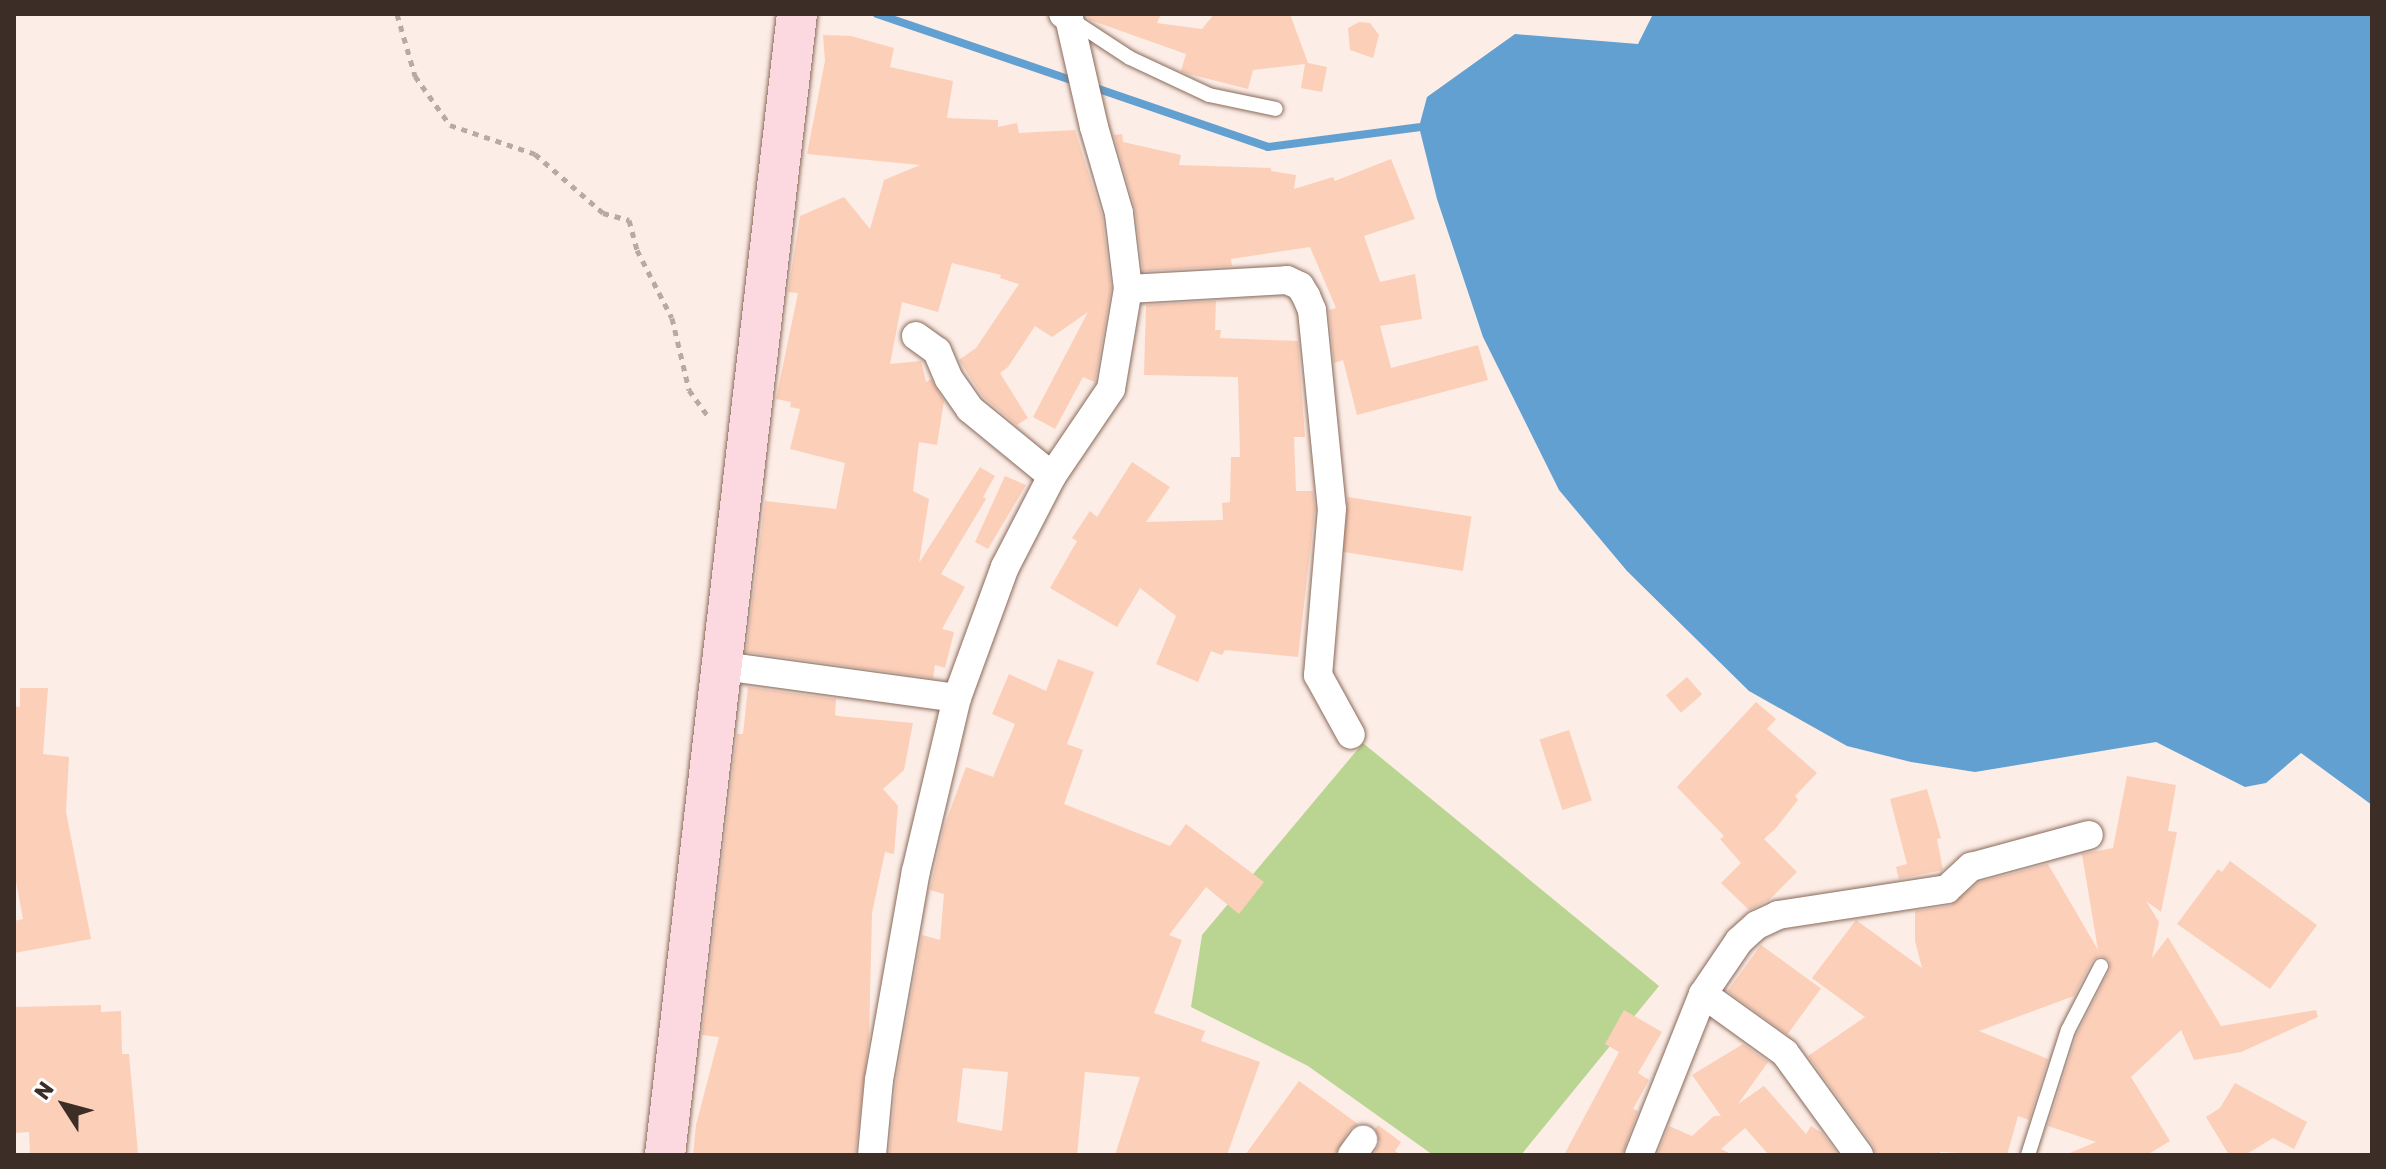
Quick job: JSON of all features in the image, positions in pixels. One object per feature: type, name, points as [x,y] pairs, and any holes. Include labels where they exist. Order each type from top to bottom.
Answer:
[{"type":"street","points":[[665,1155],[797,14]]},
{"type":"street","points":[[872,1155],[879,1080],[916,871],[957,698],[1005,567],[1052,476],[1111,389],[1128,289],[1119,213],[1069,25]]},
{"type":"street","points":[[1128,289],[1287,280],[1300,286],[1306,296],[1312,310],[1332,509],[1318,675],[1351,735]]},
{"type":"street","points":[[916,336],[937,351],[949,379],[970,409],[1052,476]]},
{"type":"street","points":[[723,666],[957,698]]},
{"type":"street","points":[[1639,1155],[1703,994],[1739,941],[1757,925],[1778,915],[1947,889],[1971,867],[2089,835]]},
{"type":"street","points":[[1703,994],[1785,1053],[1859,1155]]},
{"type":"lane","points":[[1069,25],[1209,95],[1276,109]]},
{"type":"lane","points":[[2028,1155],[2068,1030],[2101,966]]},
{"type":"path","points":[[397,14],[415,76],[450,125],[535,154],[603,213],[629,220],[637,250],[672,318],[689,390],[708,416]]},
{"type":"green space","points":[[1363,743],[1659,986],[1521,1155],[1433,1155],[1308,1066],[1191,1007],[1202,935]]},
{"type":"water","points":[[1653,14],[2372,14],[2372,805],[2301,753],[2266,783],[2245,787],[2156,742],[1975,772],[1911,762],[1847,746],[1749,691],[1627,571],[1559,490],[1483,337],[1437,199],[1419,127],[1427,97],[1515,34],[1638,44]]},
{"type":"building","points":[[1085,14],[1161,14],[1157,23],[1202,29],[1214,14],[1290,14],[1308,63],[1327,67],[1322,92],[1301,88],[1305,64],[1253,70],[1248,89],[1185,73],[1181,71],[1186,54],[1090,20]]},
{"type":"building","points":[[1359,22],[1370,23],[1379,35],[1373,58],[1350,50],[1348,28]]},
{"type":"building","points":[[823,35],[851,36],[894,48],[890,67],[953,81],[947,118],[998,120],[998,127],[1017,123],[1019,133],[1075,130],[1102,216],[1111,289],[1095,382],[1083,377],[1055,429],[1033,417],[1088,312],[1052,337],[1035,326],[1008,367],[1000,373],[1028,418],[1017,425],[983,397],[959,360],[976,348],[1019,284],[1000,278],[1001,275],[952,263],[938,312],[902,302],[890,364],[921,361],[926,382],[931,379],[944,401],[937,445],[919,442],[913,491],[929,499],[919,563],[980,467],[995,476],[983,497],[986,499],[941,574],[965,587],[942,629],[954,632],[945,668],[935,665],[933,678],[746,652],[765,501],[836,509],[845,463],[790,449],[800,409],[790,407],[791,402],[776,399],[798,293],[788,292],[800,216],[844,197],[870,229],[884,180],[920,165],[807,154],[825,61]]},
{"type":"building","points":[[1122,134],[1123,142],[1181,155],[1179,165],[1271,168],[1271,171],[1296,175],[1294,189],[1333,177],[1335,181],[1391,159],[1415,219],[1364,236],[1380,282],[1415,274],[1422,319],[1380,326],[1391,368],[1478,345],[1488,380],[1357,415],[1343,360],[1334,363],[1329,310],[1336,308],[1310,247],[1231,259],[1232,266],[1143,271],[1135,208],[1114,135]]},
{"type":"building","points":[[1216,301],[1215,330],[1221,330],[1220,338],[1298,341],[1305,437],[1294,437],[1296,491],[1313,491],[1315,509],[1298,657],[1225,650],[1222,655],[1211,651],[1198,682],[1156,664],[1176,616],[1140,588],[1117,627],[1050,588],[1077,541],[1072,538],[1090,511],[1097,517],[1132,462],[1170,487],[1146,522],[1223,520],[1222,503],[1230,502],[1231,457],[1240,457],[1238,377],[1144,375],[1146,305]]},
{"type":"building","points":[[1005,476],[1026,485],[988,549],[975,542]]},
{"type":"building","points":[[1348,497],[1471,517],[1463,571],[1339,551]]},
{"type":"building","points":[[1058,659],[1094,672],[1067,744],[1083,750],[1064,804],[1170,846],[1186,824],[1264,882],[1239,914],[1206,887],[1169,935],[1182,940],[1154,1013],[1205,1031],[1201,1041],[1260,1062],[1227,1155],[1115,1155],[1140,1077],[1085,1072],[1077,1155],[889,1155],[896,1082],[922,935],[940,940],[944,894],[930,890],[944,827],[966,767],[993,777],[1015,724],[992,714],[1009,674],[1046,691]],"holes":[[[963,1068],[1008,1072],[1002,1131],[957,1122]]]},
{"type":"building","points":[[1687,677],[1702,694],[1681,713],[1666,695]]},
{"type":"building","points":[[748,687],[836,699],[835,715],[838,716],[913,723],[904,770],[883,789],[898,806],[894,854],[885,852],[872,913],[869,1038],[855,1155],[693,1155],[696,1125],[719,1037],[702,1035],[737,734],[743,734]]},
{"type":"building","points":[[20,688],[48,688],[43,754],[69,757],[66,812],[91,939],[14,953],[14,921],[23,919],[14,871],[14,706],[20,707]]},
{"type":"building","points":[[1756,702],[1776,719],[1767,729],[1817,773],[1795,796],[1798,800],[1764,839],[1797,872],[1769,900],[1749,910],[1721,883],[1741,863],[1720,839],[1724,836],[1677,787]]},
{"type":"building","points":[[1569,730],[1592,800],[1562,810],[1540,740]]},
{"type":"building","points":[[2127,776],[2176,785],[2168,831],[2177,832],[2161,912],[2146,901],[2159,922],[2152,958],[2168,937],[2221,1026],[2316,1010],[2318,1017],[2241,1052],[2194,1060],[2181,1030],[2131,1077],[2170,1141],[2147,1155],[2065,1155],[2096,1142],[2048,1126],[2077,1034],[2110,970],[2109,960],[2100,956],[2092,961],[2074,996],[1979,1031],[2048,1059],[2029,1120],[2018,1116],[2007,1155],[1940,1152],[1940,1155],[1876,1155],[1873,1145],[1808,1056],[1865,1017],[1812,978],[1856,920],[1922,968],[1915,941],[1915,911],[1950,906],[1979,882],[2048,864],[2098,950],[2082,854],[2113,848]]},
{"type":"building","points":[[1927,789],[1941,838],[1937,839],[1943,870],[1899,879],[1896,867],[1907,864],[1890,799]]},
{"type":"building","points":[[2230,861],[2317,925],[2270,989],[2177,924],[2218,869],[2222,872]]},
{"type":"building","points":[[1761,945],[1821,988],[1787,1035],[1727,991]]},
{"type":"building","points":[[101,1005],[101,1012],[121,1011],[122,1054],[129,1054],[138,1153],[30,1155],[29,1132],[14,1133],[14,1007]]},
{"type":"building","points":[[1624,1010],[1662,1032],[1638,1073],[1649,1080],[1633,1109],[1638,1111],[1622,1155],[1564,1155],[1619,1052],[1605,1044]]},
{"type":"building","points":[[1743,1044],[1768,1062],[1738,1104],[1764,1086],[1806,1134],[1811,1126],[1822,1133],[1838,1155],[1769,1155],[1745,1128],[1721,1149],[1733,1155],[1657,1155],[1669,1126],[1692,1136],[1714,1116],[1721,1116],[1692,1075]]},
{"type":"building","points":[[1299,1081],[1358,1124],[1349,1130],[1335,1155],[1245,1155]]},
{"type":"building","points":[[2235,1083],[2307,1122],[2294,1149],[2273,1138],[2245,1155],[2229,1155],[2206,1117],[2220,1108]]},
{"type":"building","points":[[1378,1125],[1401,1142],[1395,1151],[1401,1155],[1373,1155],[1380,1143],[1375,1129]]},
{"type":"waterway","points":[[877,14],[1077,82]]},
{"type":"waterway","points":[[1090,86],[1268,147],[1419,127]]}]
